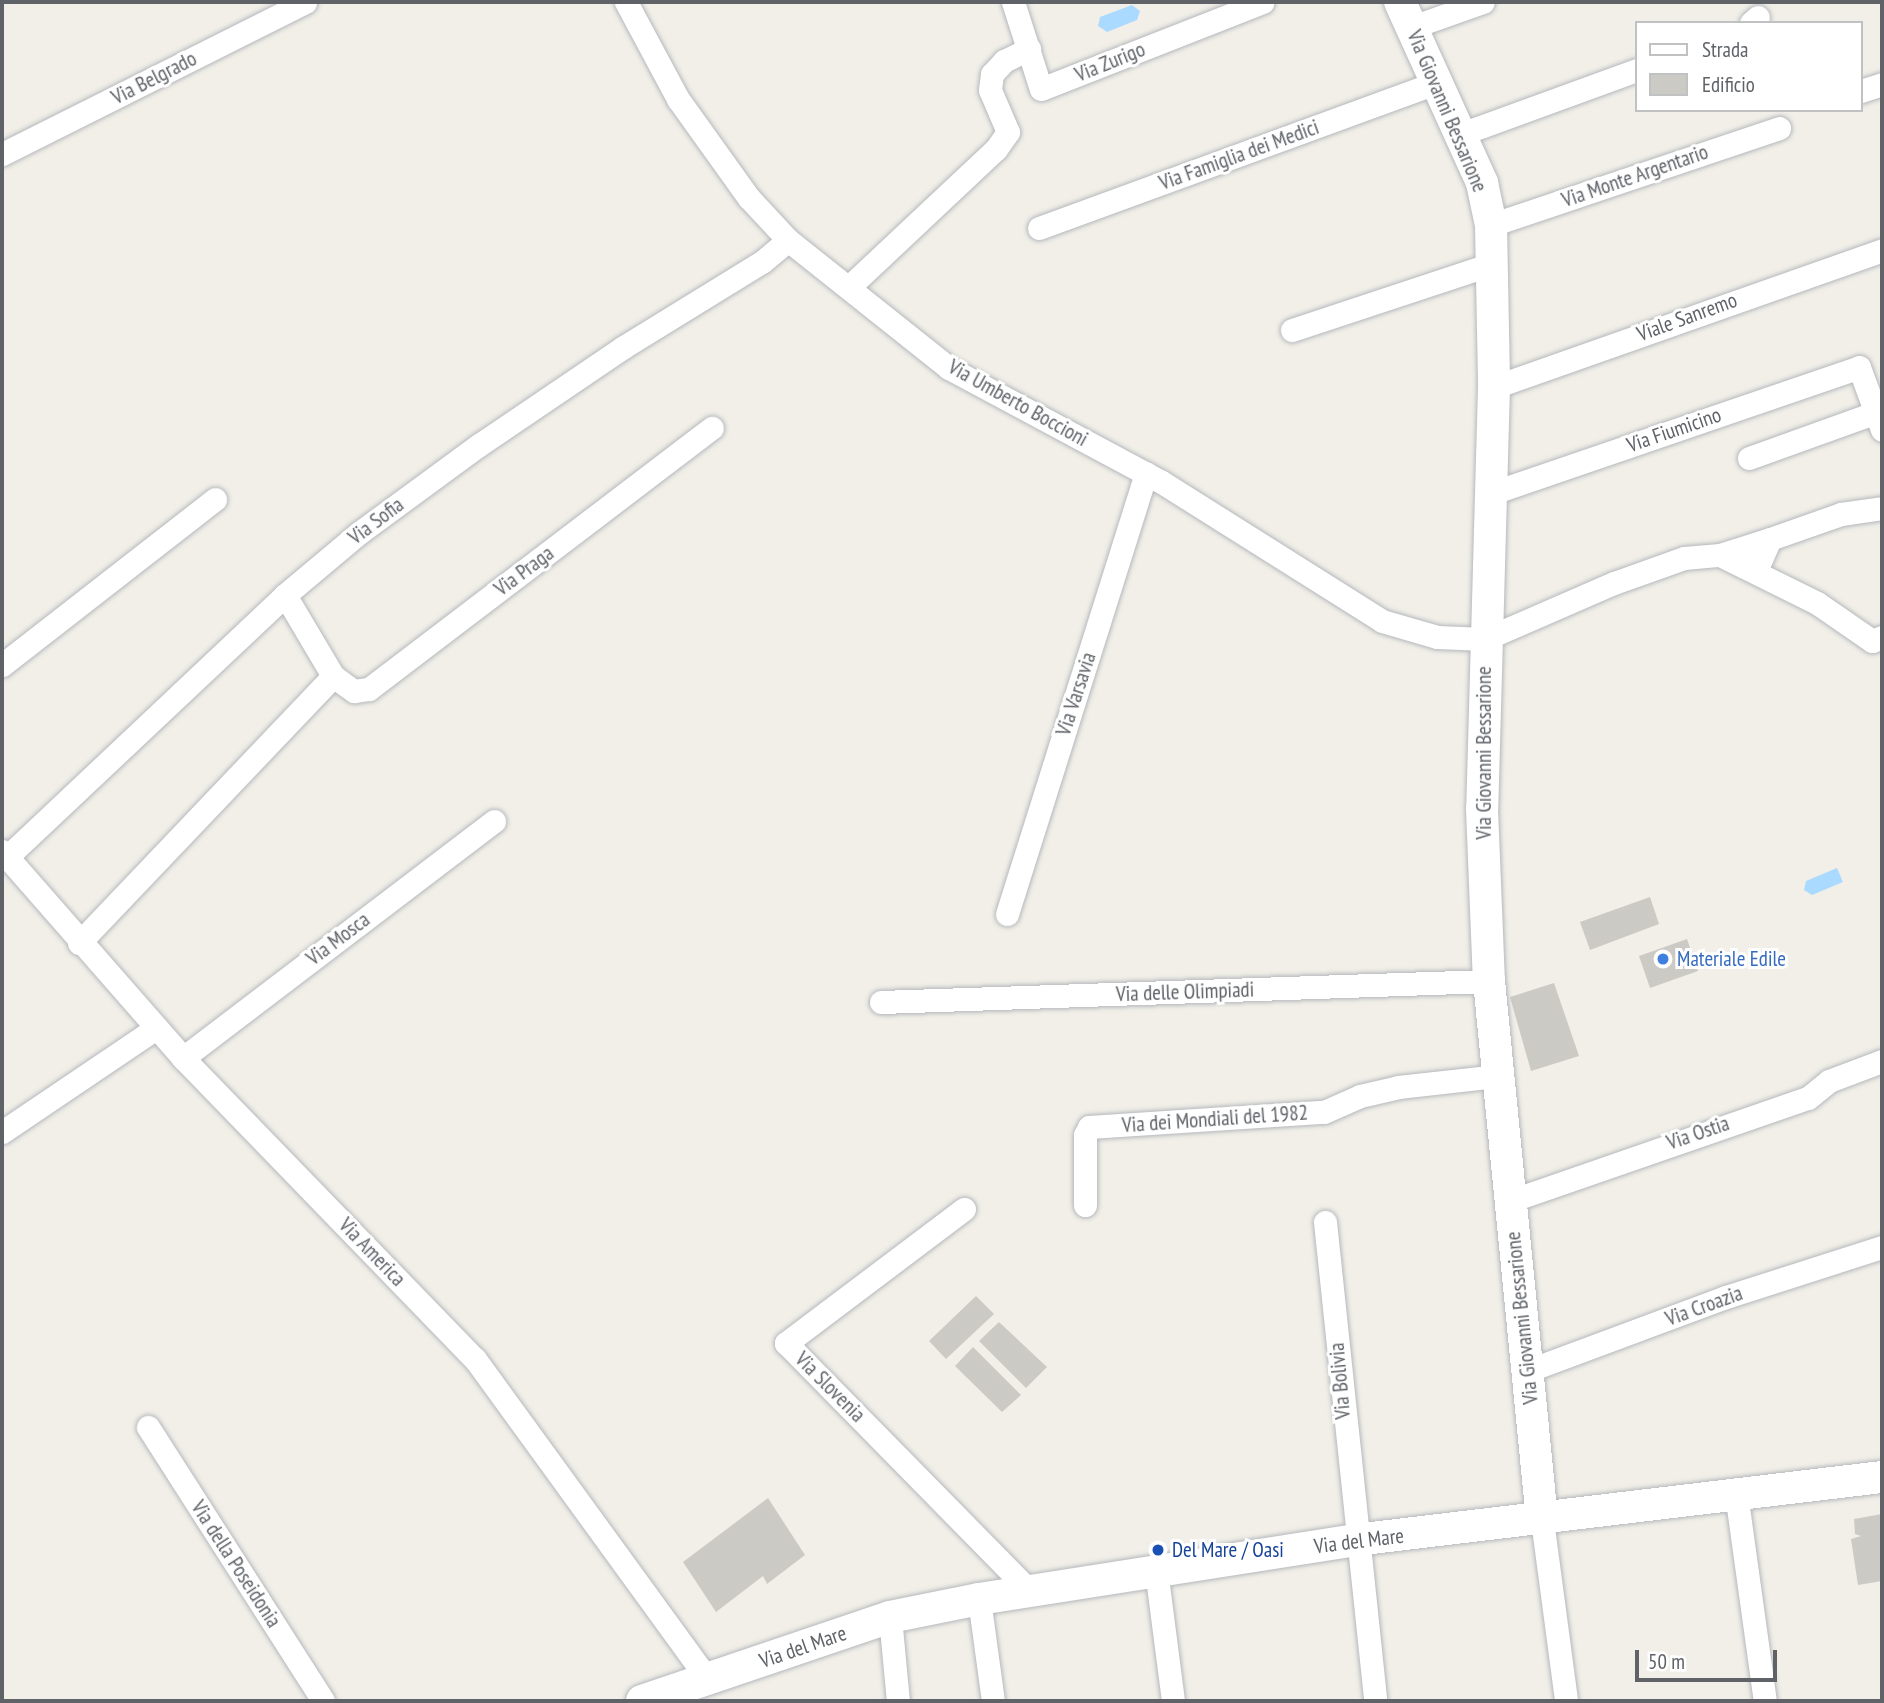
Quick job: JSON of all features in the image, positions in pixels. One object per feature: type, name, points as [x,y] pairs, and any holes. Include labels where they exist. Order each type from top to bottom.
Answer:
[{"type":"street","name":"Via Belgrado","points":[[2,154],[305,2]]},
{"type":"street","name":"Via Umberto Boccioni","points":[[626,2],[678,99],[749,198],[788,240],[949,368],[1146,473],[1382,621],[1437,637],[1485,639]]},
{"type":"street","name":"Via Zurigo","points":[[1013,2],[1041,89],[1263,2]]},
{"type":"street","points":[[1406,14],[1483,2]]},
{"type":"street","name":"Via Giovanni Bessarione","points":[[1406,14],[1439,82],[1482,183],[1491,225],[1494,264],[1494,387],[1482,809],[1489,981],[1542,1520]]},
{"type":"street","points":[[849,287],[996,149],[1008,132],[990,90],[992,74],[1004,61],[1029,49]]},
{"type":"street","points":[[1461,134],[1636,69]]},
{"type":"street","name":"Via Famiglia dei Medici","points":[[1039,228],[1439,82]]},
{"type":"street","points":[[1863,90],[1882,84]]},
{"type":"street","name":"Via Monte Argentario","points":[[1491,225],[1779,128]]},
{"type":"street","name":"Via Sofia","points":[[4,854],[285,595],[479,445],[622,348],[761,262],[788,240]]},
{"type":"street","name":"Viale Sanremo","points":[[1494,387],[1882,250]]},
{"type":"street","points":[[1292,330],[1494,264]]},
{"type":"street","name":"Via Fiumicino","points":[[1489,494],[1859,367],[1880,417]]},
{"type":"street","points":[[1749,458],[1880,417]]},
{"type":"street","name":"Via Praga","points":[[333,676],[354,691],[369,689],[712,428]]},
{"type":"street","name":"Via Varsavia","points":[[1007,914],[1146,473]]},
{"type":"street","points":[[2,665],[215,499]]},
{"type":"street","points":[[1485,639],[1684,558],[1720,555],[1841,514],[1882,508]]},
{"type":"street","points":[[1756,570],[1770,539]]},
{"type":"street","points":[[1720,555],[1756,570],[1817,603],[1872,641],[1882,637]]},
{"type":"street","points":[[79,943],[333,676],[285,595]]},
{"type":"street","name":"Via Mosca","points":[[183,1058],[494,821]]},
{"type":"street","name":"Via America","points":[[4,854],[79,943],[183,1058],[475,1359],[708,1680]]},
{"type":"street","name":"Via delle Olimpiadi","points":[[881,1002],[1489,981]]},
{"type":"street","points":[[2,1132],[156,1028]]},
{"type":"street","name":"Via Ostia","points":[[1510,1201],[1808,1098],[1829,1081],[1882,1061]]},
{"type":"street","name":"Via dei Mondiali del 1982","points":[[1085,1205],[1085,1135],[1089,1127],[1324,1112],[1360,1096],[1398,1087],[1498,1076]]},
{"type":"street","name":"Via Slovenia","points":[[964,1209],[786,1343],[1030,1591]]},
{"type":"street","name":"Via Bolivia","points":[[1325,1223],[1355,1540],[1375,1701]]},
{"type":"street","name":"Via Croazia","points":[[1527,1371],[1726,1297],[1882,1247]]},
{"type":"street","name":"Via della Poseidonia","points":[[148,1427],[323,1701]]},
{"type":"street","name":"Via del Mare","points":[[642,1701],[890,1617],[979,1599],[1355,1540],[1542,1520],[1736,1493],[1882,1477]]},
{"type":"street","points":[[1736,1493],[1765,1701]]},
{"type":"street","points":[[1542,1520],[1566,1701]]},
{"type":"street","points":[[1156,1570],[1173,1701]]},
{"type":"street","points":[[979,1599],[993,1701]]},
{"type":"street","points":[[890,1617],[898,1701]]},
{"type":"water","points":[[1132,5],[1140,11],[1137,20],[1107,32],[1098,26],[1100,17]]},
{"type":"water","points":[[1837,868],[1843,882],[1812,895],[1804,890],[1806,881]]},
{"type":"building","points":[[1650,897],[1659,924],[1590,950],[1580,922]]},
{"type":"building","points":[[1687,939],[1698,971],[1650,988],[1639,956]]},
{"type":"building","points":[[1554,983],[1579,1056],[1531,1071],[1510,997]]},
{"type":"building","points":[[976,1296],[994,1314],[946,1359],[929,1341]]},
{"type":"building","points":[[999,1322],[1047,1367],[1026,1388],[979,1341]]},
{"type":"building","points":[[973,1347],[1021,1395],[1002,1412],[955,1366]]},
{"type":"building","points":[[768,1498],[805,1555],[767,1584],[763,1576],[716,1612],[683,1562]]},
{"type":"building","points":[[1882,1514],[1882,1581],[1858,1585],[1851,1539],[1861,1536],[1855,1534],[1854,1519]]},
{"type":"place","name":"Materiale Edile","points":[[1663,959]]},
{"type":"place","name":"Del Mare / Oasi","points":[[1158,1550]]}]
